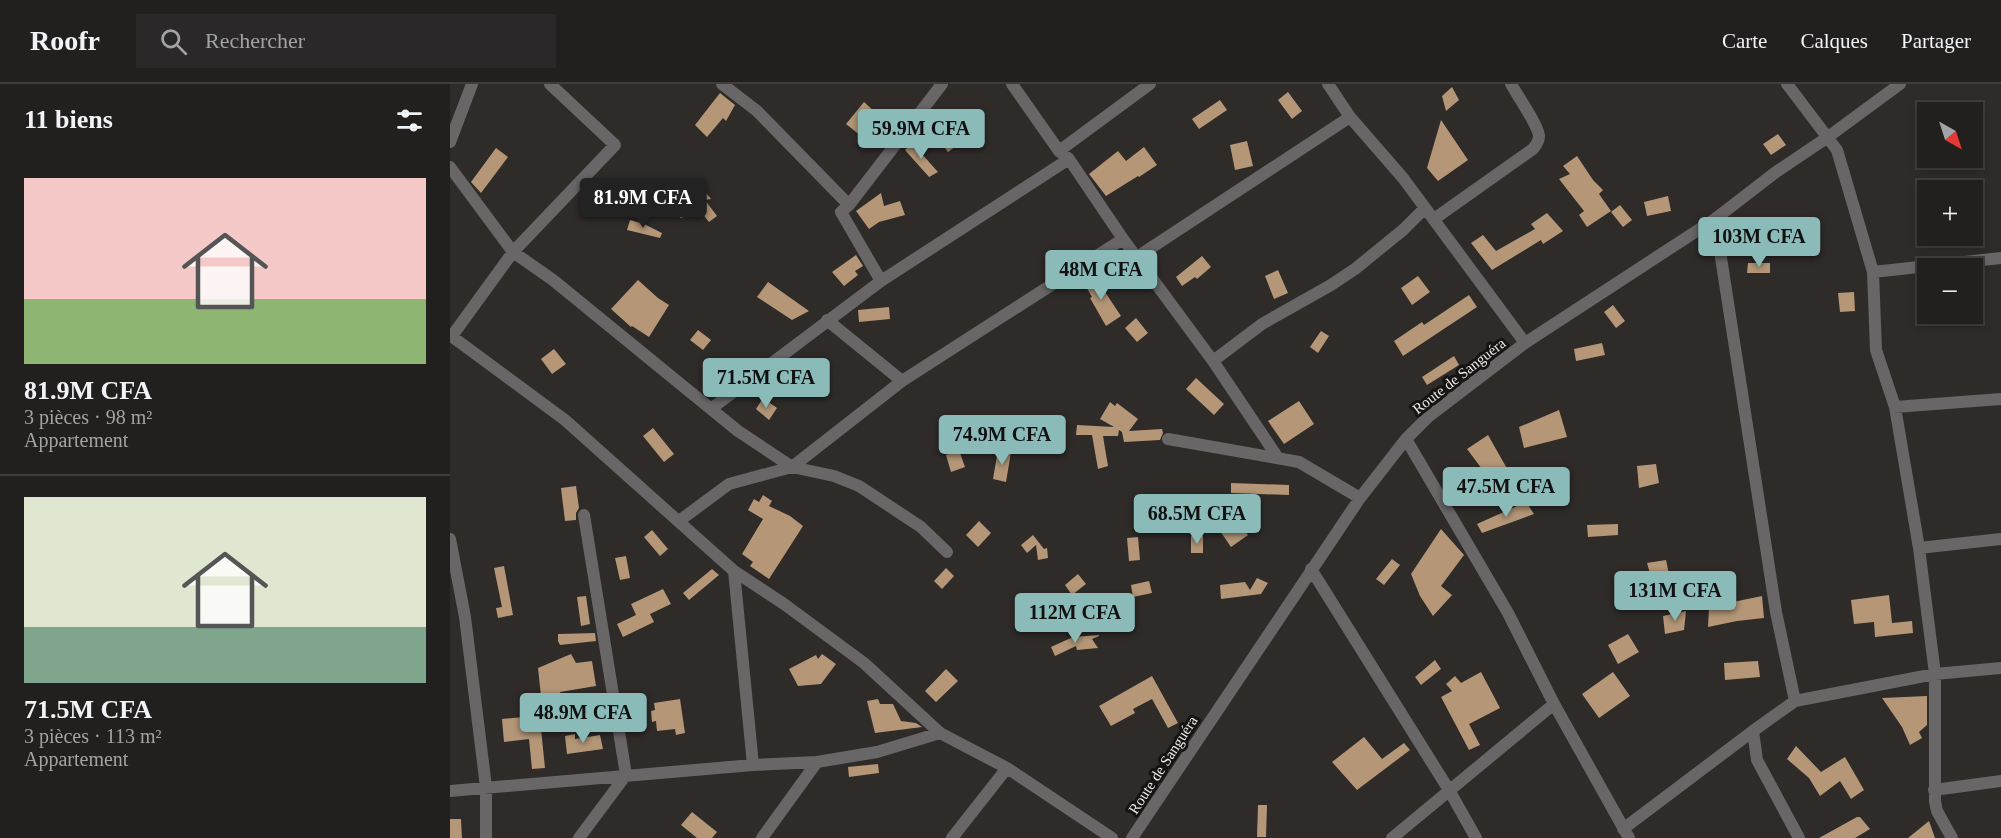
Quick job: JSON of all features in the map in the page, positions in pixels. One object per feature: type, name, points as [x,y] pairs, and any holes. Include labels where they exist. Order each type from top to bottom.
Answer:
[{"type":"street","points":[[450,142],[472,84]]},
{"type":"street","points":[[550,84],[615,145],[513,252],[451,335],[565,420],[734,571],[784,604],[864,663],[940,733],[1007,768],[1112,838]]},
{"type":"street","points":[[722,84],[757,111],[849,205]]},
{"type":"street","points":[[880,281],[841,212],[849,205],[942,84]]},
{"type":"street","points":[[1012,84],[1213,361],[1278,458]]},
{"type":"street","points":[[712,408],[880,281],[1064,155],[1150,84]]},
{"type":"street","points":[[1328,84],[1350,117],[1403,178],[1525,343]]},
{"type":"street","points":[[1434,219],[1533,149],[1539,140],[1536,129],[1511,84]]},
{"type":"street","points":[[1787,84],[1828,137],[1842,163],[1873,272],[1875,350],[1895,407],[1919,548],[1935,674],[1934,790],[1937,811],[1952,838]]},
{"type":"street","name":"Route de Sanguéra","points":[[1137,836],[1311,569],[1360,498],[1406,440],[1428,417],[1525,343],[1715,219],[1776,172],[1900,84]]},
{"type":"street","points":[[1137,258],[1350,117]]},
{"type":"street","points":[[450,167],[513,252],[553,280],[738,431],[792,467],[834,476],[859,486],[921,527],[947,552]]},
{"type":"street","points":[[1213,361],[1262,324],[1350,273],[1403,230],[1425,208]]},
{"type":"street","points":[[1715,219],[1776,612],[1795,701]]},
{"type":"street","points":[[679,520],[729,484],[792,467],[902,381],[1123,239]]},
{"type":"street","points":[[1873,272],[2001,258]]},
{"type":"street","points":[[827,320],[902,381]]},
{"type":"street","points":[[1895,407],[2001,399]]},
{"type":"street","points":[[1168,439],[1299,462],[1360,498]]},
{"type":"street","points":[[1406,440],[1508,613],[1554,704],[1626,834],[1753,731],[1795,701],[1935,674],[2001,668]]},
{"type":"street","points":[[579,838],[626,776],[584,515]]},
{"type":"street","points":[[450,538],[465,617],[486,787],[486,838]]},
{"type":"street","points":[[1919,548],[2001,539]]},
{"type":"street","points":[[1311,569],[1449,790],[1476,838]]},
{"type":"street","points":[[734,571],[753,765]]},
{"type":"street","points":[[1392,838],[1554,704]]},
{"type":"street","points":[[1753,731],[1757,760],[1799,838]]},
{"type":"street","points":[[450,791],[753,765],[817,762],[877,753],[940,733]]},
{"type":"street","points":[[762,838],[817,762]]},
{"type":"street","points":[[952,838],[1007,768]]},
{"type":"street","points":[[1934,790],[2001,781]]},
{"type":"building","points":[[1452,87],[1459,100],[1446,111],[1442,96]]},
{"type":"building","points":[[1288,92],[1302,111],[1292,119],[1278,100]]},
{"type":"building","points":[[720,93],[735,105],[726,121],[723,118],[707,137],[695,125]]},
{"type":"building","points":[[1220,100],[1227,110],[1199,129],[1192,119]]},
{"type":"building","points":[[864,102],[875,112],[863,125],[881,139],[875,147],[846,124]]},
{"type":"building","points":[[1441,120],[1468,160],[1438,181],[1427,168]]},
{"type":"building","points":[[958,122],[968,137],[948,152],[942,144],[954,135],[949,128]]},
{"type":"building","points":[[1778,134],[1786,145],[1771,155],[1763,144]]},
{"type":"building","points":[[1247,141],[1253,166],[1235,170],[1230,145]]},
{"type":"building","points":[[912,143],[938,172],[929,177],[905,150]]},
{"type":"building","points":[[1144,147],[1157,165],[1106,196],[1089,174],[1118,151],[1126,161]]},
{"type":"building","points":[[496,148],[508,157],[481,193],[471,182]]},
{"type":"building","points":[[1577,156],[1593,180],[1603,190],[1599,194],[1611,211],[1587,227],[1579,215],[1584,211],[1559,179],[1570,174],[1563,166]]},
{"type":"building","points":[[702,188],[711,199],[705,200],[717,216],[709,222],[702,213],[680,218],[678,209]]},
{"type":"building","points":[[881,193],[884,206],[900,201],[905,215],[879,222],[869,229],[856,211]]},
{"type":"building","points":[[1668,196],[1671,211],[1647,216],[1644,202]]},
{"type":"building","points":[[1620,205],[1632,220],[1623,227],[1611,212]]},
{"type":"building","points":[[1547,213],[1563,231],[1543,244],[1541,240],[1492,270],[1471,243],[1483,235],[1496,251],[1535,229],[1531,224]]},
{"type":"building","points":[[630,220],[662,233],[660,238],[627,230]]},
{"type":"building","points":[[856,255],[863,266],[855,271],[858,275],[844,286],[832,272]]},
{"type":"building","points":[[1202,256],[1211,267],[1197,279],[1195,277],[1182,286],[1176,277]]},
{"type":"building","points":[[1748,263],[1770,263],[1770,273],[1747,273]]},
{"type":"building","points":[[1278,270],[1288,293],[1274,299],[1265,276]]},
{"type":"building","points":[[1089,272],[1100,291],[1103,289],[1121,316],[1106,326],[1080,276]]},
{"type":"building","points":[[1418,276],[1430,292],[1412,305],[1401,288]]},
{"type":"building","points":[[638,280],[669,305],[649,337],[631,327],[611,309]]},
{"type":"building","points":[[768,282],[809,311],[792,320],[757,297]]},
{"type":"building","points":[[1854,292],[1855,311],[1840,312],[1838,293]]},
{"type":"building","points":[[1469,295],[1477,307],[1403,356],[1394,341],[1422,322],[1424,325]]},
{"type":"building","points":[[1613,305],[1625,321],[1616,328],[1604,312]]},
{"type":"building","points":[[889,307],[890,319],[859,322],[858,310]]},
{"type":"building","points":[[1136,318],[1148,333],[1137,342],[1125,328]]},
{"type":"building","points":[[698,330],[711,340],[703,350],[690,340]]},
{"type":"building","points":[[1321,331],[1329,336],[1318,353],[1310,347]]},
{"type":"building","points":[[1602,343],[1605,355],[1576,361],[1574,349]]},
{"type":"building","points":[[554,349],[566,364],[552,374],[541,359]]},
{"type":"building","points":[[1454,356],[1459,365],[1427,385],[1422,377]]},
{"type":"building","points":[[1196,378],[1224,404],[1214,415],[1186,389]]},
{"type":"building","points":[[763,398],[777,408],[769,420],[756,409]]},
{"type":"building","points":[[1299,401],[1314,424],[1284,444],[1268,421]]},
{"type":"building","points":[[1110,402],[1115,406],[1117,403],[1138,419],[1129,431],[1162,429],[1163,433],[1160,440],[1124,442],[1122,432],[1119,430],[1118,436],[1103,436],[1108,466],[1098,469],[1092,435],[1076,435],[1077,425],[1114,427],[1100,419]]},
{"type":"building","points":[[1559,410],[1567,437],[1524,448],[1519,427]]},
{"type":"building","points":[[653,428],[674,454],[664,462],[643,436]]},
{"type":"building","points":[[1488,435],[1509,472],[1491,481],[1467,449]]},
{"type":"building","points":[[959,450],[965,467],[951,472],[946,455]]},
{"type":"building","points":[[998,450],[1011,452],[1006,482],[993,479]]},
{"type":"building","points":[[1656,464],[1659,483],[1639,488],[1637,466]]},
{"type":"building","points":[[1486,475],[1494,491],[1460,505],[1454,496]]},
{"type":"building","points":[[1231,483],[1289,485],[1289,495],[1231,493]]},
{"type":"building","points":[[576,486],[579,508],[576,520],[565,521],[561,488]]},
{"type":"building","points":[[763,495],[772,501],[769,506],[790,516],[803,526],[769,579],[750,566],[753,562],[742,554],[763,519],[748,510],[754,499],[759,502]]},
{"type":"building","points":[[1526,502],[1534,514],[1482,533],[1477,524]]},
{"type":"building","points":[[1246,508],[1248,518],[1236,520],[1248,535],[1231,547],[1220,531],[1233,518],[1231,512]]},
{"type":"building","points":[[979,521],[991,533],[978,547],[966,535]]},
{"type":"building","points":[[1618,524],[1618,535],[1588,537],[1587,525]]},
{"type":"building","points":[[1441,529],[1464,555],[1441,586],[1452,595],[1433,616],[1420,596],[1411,574]]},
{"type":"building","points":[[652,530],[668,549],[660,556],[644,537]]},
{"type":"building","points":[[1033,535],[1044,549],[1047,548],[1048,558],[1038,560],[1036,545],[1027,553],[1021,545]]},
{"type":"building","points":[[1191,536],[1203,536],[1203,553],[1191,553]]},
{"type":"building","points":[[1138,537],[1140,560],[1129,561],[1127,538]]},
{"type":"building","points":[[626,556],[630,578],[620,580],[615,558]]},
{"type":"building","points":[[1392,559],[1400,565],[1384,585],[1376,579]]},
{"type":"building","points":[[1666,560],[1669,574],[1677,574],[1680,585],[1650,590],[1651,577],[1647,563]]},
{"type":"building","points":[[504,566],[513,615],[498,618],[496,608],[502,607],[494,568]]},
{"type":"building","points":[[946,568],[954,576],[942,589],[934,581]]},
{"type":"building","points":[[712,569],[719,575],[689,600],[683,593]]},
{"type":"building","points":[[1078,574],[1086,584],[1072,595],[1065,585]]},
{"type":"building","points":[[1257,578],[1268,583],[1261,594],[1221,599],[1220,585],[1245,582],[1250,590]]},
{"type":"building","points":[[1149,581],[1152,593],[1133,597],[1131,585]]},
{"type":"building","points":[[663,589],[671,604],[650,614],[654,622],[623,637],[617,624],[636,615],[631,604]]},
{"type":"building","points":[[1889,595],[1892,623],[1912,621],[1913,633],[1875,637],[1874,622],[1854,624],[1851,600]]},
{"type":"building","points":[[586,596],[590,624],[581,626],[577,597]]},
{"type":"building","points":[[1762,596],[1764,618],[1708,627],[1709,607]]},
{"type":"building","points":[[1686,611],[1684,630],[1665,634],[1663,616]]},
{"type":"building","points":[[595,633],[596,641],[560,645],[558,641],[558,634]]},
{"type":"building","points":[[1628,634],[1639,652],[1618,664],[1608,645]]},
{"type":"building","points":[[1099,635],[1092,639],[1098,648],[1077,650],[1076,646],[1055,656],[1051,647],[1073,637]]},
{"type":"building","points":[[571,654],[576,663],[592,661],[596,686],[560,692],[562,709],[557,709],[560,727],[541,729],[545,768],[532,769],[529,739],[504,742],[502,719],[543,715],[538,668]]},
{"type":"building","points":[[822,654],[836,664],[821,684],[798,686],[789,669],[816,655],[818,659]]},
{"type":"building","points":[[1435,660],[1441,669],[1421,685],[1415,677]]},
{"type":"building","points":[[1758,661],[1760,677],[1725,680],[1724,663]]},
{"type":"building","points":[[946,669],[958,681],[936,702],[925,691]]},
{"type":"building","points":[[1481,672],[1500,708],[1469,724],[1480,745],[1469,750],[1441,697],[1452,691],[1446,684],[1455,676],[1461,683]]},
{"type":"building","points":[[1613,672],[1630,696],[1599,718],[1582,694]]},
{"type":"building","points":[[1152,676],[1178,723],[1168,728],[1152,699],[1133,709],[1135,713],[1111,726],[1099,706]]},
{"type":"building","points":[[1927,696],[1927,725],[1919,732],[1922,738],[1910,745],[1902,727],[1882,698]]},
{"type":"building","points":[[680,699],[685,733],[676,735],[675,729],[657,731],[656,721],[652,722],[651,711],[655,710],[654,703]]},
{"type":"building","points":[[878,699],[880,704],[893,704],[901,721],[916,723],[922,727],[875,733],[867,701]]},
{"type":"building","points":[[575,734],[575,739],[600,735],[603,749],[567,754],[565,736]]},
{"type":"building","points":[[1364,737],[1382,759],[1404,743],[1410,750],[1357,790],[1332,762]]},
{"type":"building","points":[[1796,746],[1821,772],[1845,757],[1864,790],[1851,799],[1840,781],[1820,796],[1809,778],[1787,759]]},
{"type":"building","points":[[878,764],[879,773],[849,777],[848,767]]},
{"type":"building","points":[[1258,805],[1267,805],[1266,837],[1257,837]]},
{"type":"building","points":[[692,812],[717,832],[712,838],[697,838],[681,825]]},
{"type":"building","points":[[1860,817],[1870,829],[1855,838],[1819,838]]},
{"type":"building","points":[[450,819],[461,819],[462,838],[450,838]]},
{"type":"building","points":[[1929,821],[1935,838],[1908,838]]}]
